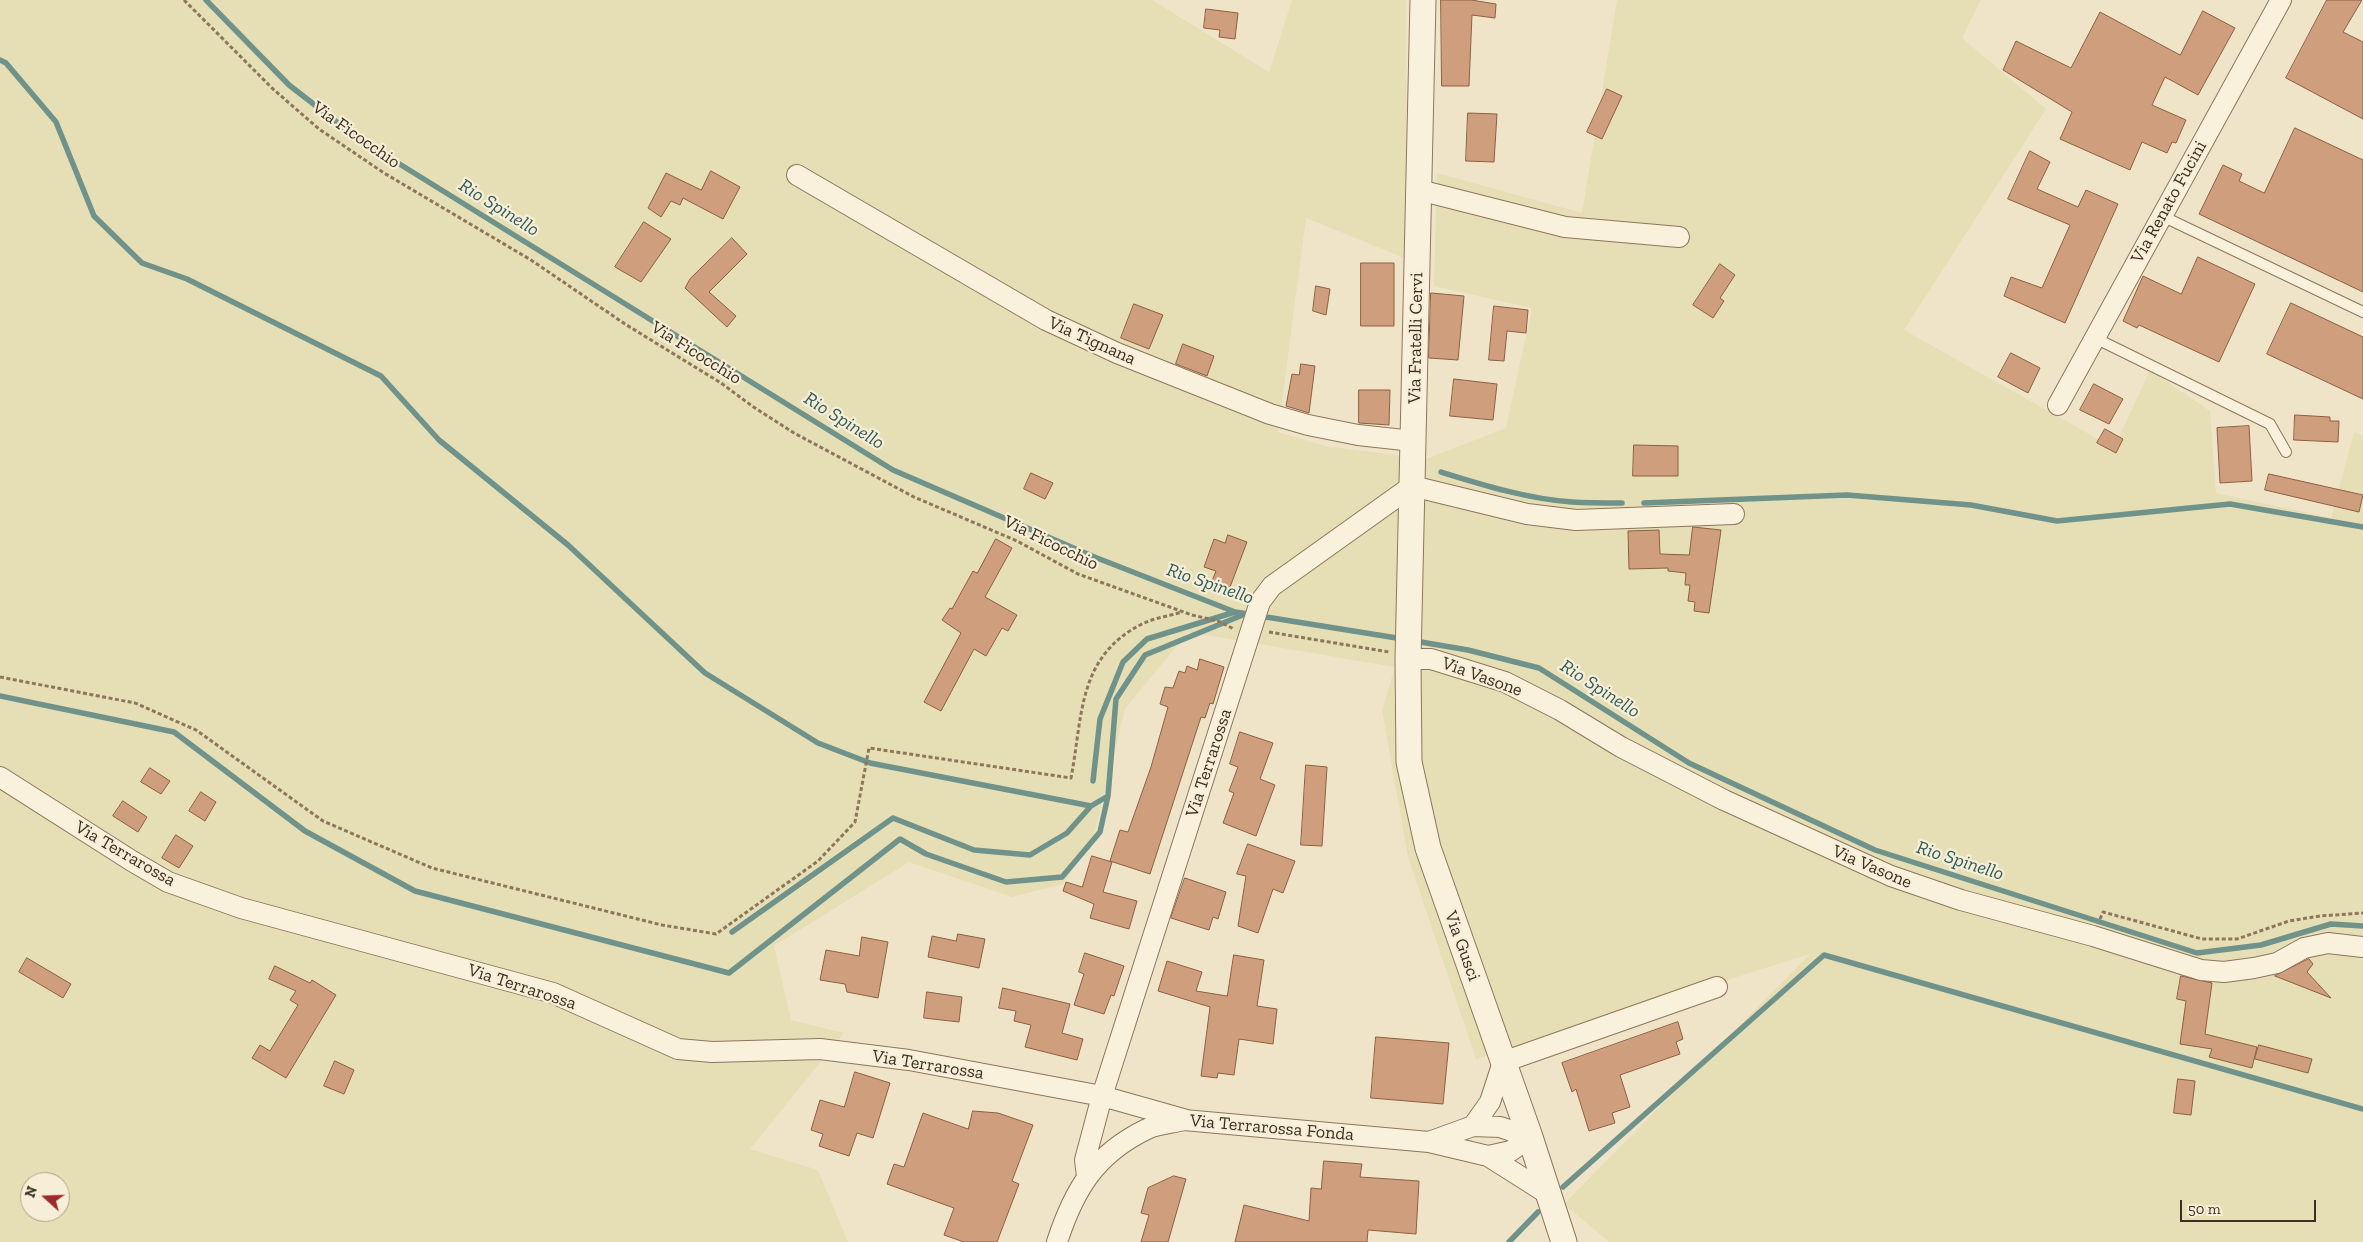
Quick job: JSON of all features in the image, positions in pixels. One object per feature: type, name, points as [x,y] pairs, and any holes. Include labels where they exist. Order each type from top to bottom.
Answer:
[{"type":"street","name":"Via Fratelli Cervi","points":[[1408,649],[1423,0]]},
{"type":"street","name":"Via Renato Fucini","points":[[2058,405],[2281,0]]},
{"type":"street","name":"Via Tignana","points":[[797,175],[1046,320],[1117,353],[1270,414],[1308,425],[1358,435],[1413,441]]},
{"type":"street","points":[[1419,190],[1565,228],[1679,237]]},
{"type":"street","points":[[1412,486],[1527,514],[1576,520],[1734,514]]},
{"type":"street","name":"Via Terrarossa","points":[[1087,1176],[1085,1160],[1102,1096],[1260,602],[1272,586],[1284,576],[1412,486]]},
{"type":"street","name":"Via Vasone","points":[[1408,649],[1432,659],[1505,682],[1560,710],[1621,747],[1724,800],[1891,876],[1962,900],[2093,936],[2200,970],[2224,972],[2262,966],[2276,963],[2304,948],[2328,943],[2363,947]]},
{"type":"street","name":"Via Gusci","points":[[1408,649],[1410,762],[1421,822],[1434,868],[1530,1137],[1564,1242]]},
{"type":"street","name":"Via Terrarossa","points":[[0,777],[168,882],[241,908],[553,993],[678,1049],[712,1052],[820,1049],[909,1060],[1102,1096],[1187,1120]]},
{"type":"street","points":[[1473,1126],[1490,1102],[1503,1062],[1717,987]]},
{"type":"street","name":"Via Terrarossa Fonda","points":[[1056,1242],[1068,1207],[1087,1176],[1119,1145],[1149,1128],[1187,1120],[1429,1142],[1488,1156]]},
{"type":"street","points":[[1429,1142],[1473,1126],[1500,1127],[1530,1137]]},
{"type":"street","points":[[1488,1156],[1511,1151],[1530,1137]]},
{"type":"street","points":[[1488,1156],[1548,1194]]},
{"type":"lane","points":[[2162,216],[2363,312]]},
{"type":"lane","points":[[2095,338],[2270,424],[2286,452]]},
{"type":"path","name":"Via Ficocchio","points":[[184,0],[273,89],[296,110],[334,139],[384,173],[532,260],[617,319],[721,383],[794,433],[914,497],[1018,541],[1078,574],[1182,612],[1252,629]]},
{"type":"path","points":[[0,676],[135,703],[196,730],[323,821],[432,868],[662,925],[716,934],[818,862],[855,822],[869,748],[1071,778],[1088,684],[1104,653],[1120,638],[1144,623],[1182,612]]},
{"type":"path","points":[[1252,629],[1274,631],[1390,653],[1408,649]]},
{"type":"path","points":[[2103,912],[2202,939],[2237,939],[2289,921],[2320,916],[2363,913]]},
{"type":"shaded area","points":[[0,0],[1152,0],[1269,72],[1292,0],[1406,0],[1407,259],[1306,218],[1278,432],[1325,446],[1426,459],[1506,428],[1532,308],[1434,286],[1437,173],[1582,213],[1617,0],[1981,0],[1962,38],[2046,109],[1904,330],[2114,448],[2150,370],[2210,411],[2216,493],[2331,518],[2354,432],[2363,436],[2363,1242],[1609,1242],[1564,1204],[1810,954],[1476,1059],[1408,857],[1382,710],[1395,667],[1188,632],[1125,709],[1093,839],[1063,884],[1012,897],[909,862],[774,946],[791,1020],[844,1033],[750,1149],[818,1170],[848,1242],[0,1242]]},
{"type":"building","points":[[1441,0],[1471,0],[1496,4],[1495,18],[1472,15],[1469,86],[1442,86]]},
{"type":"building","points":[[2327,0],[2362,0],[2343,32],[2363,42],[2363,119],[2286,78]]},
{"type":"building","points":[[1206,9],[1238,13],[1235,39],[1219,37],[1220,30],[1204,28]]},
{"type":"building","points":[[2203,11],[2235,28],[2198,95],[2165,77],[2152,105],[2186,120],[2176,143],[2172,142],[2167,153],[2142,142],[2130,170],[2060,139],[2072,112],[2003,70],[2016,41],[2071,68],[2100,12],[2180,55]]},
{"type":"building","points":[[1607,89],[1622,96],[1602,139],[1587,132]]},
{"type":"building","points":[[1468,113],[1497,114],[1494,162],[1466,161]]},
{"type":"building","points":[[2295,128],[2363,160],[2363,292],[2199,214],[2223,165],[2242,174],[2239,181],[2264,193]]},
{"type":"building","points":[[2030,151],[2050,162],[2037,189],[2078,207],[2086,190],[2118,204],[2065,323],[2004,296],[2011,277],[2042,288],[2070,225],[2008,199]]},
{"type":"building","points":[[711,171],[740,187],[723,219],[683,198],[680,205],[671,201],[661,217],[648,208],[666,173],[701,190]]},
{"type":"building","points":[[644,222],[671,239],[641,282],[615,267]]},
{"type":"building","points":[[732,238],[747,254],[709,292],[736,316],[727,327],[685,288],[690,279]]},
{"type":"building","points":[[2198,257],[2255,284],[2219,362],[2139,325],[2137,328],[2123,321],[2143,276],[2181,294]]},
{"type":"building","points":[[1361,263],[1394,263],[1394,326],[1361,326]]},
{"type":"building","points":[[1720,264],[1735,275],[1720,298],[1724,301],[1713,318],[1693,305]]},
{"type":"building","points":[[1316,286],[1330,289],[1326,315],[1313,311]]},
{"type":"building","points":[[1431,293],[1464,296],[1458,360],[1429,358]]},
{"type":"building","points":[[2291,303],[2363,337],[2363,399],[2267,354]]},
{"type":"building","points":[[1134,304],[1163,315],[1149,349],[1121,338]]},
{"type":"building","points":[[1494,306],[1528,310],[1526,333],[1507,331],[1504,361],[1489,360]]},
{"type":"building","points":[[1183,344],[1214,356],[1207,376],[1176,364]]},
{"type":"building","points":[[2011,353],[2040,368],[2028,393],[1998,377]]},
{"type":"building","points":[[1301,364],[1315,366],[1309,413],[1286,406],[1292,374],[1299,375]]},
{"type":"building","points":[[1454,379],[1497,384],[1493,420],[1450,416]]},
{"type":"building","points":[[2094,384],[2123,399],[2109,424],[2080,410]]},
{"type":"building","points":[[1359,390],[1390,390],[1389,425],[1359,423]]},
{"type":"building","points":[[2295,415],[2330,417],[2330,421],[2339,421],[2338,442],[2294,440]]},
{"type":"building","points":[[2249,426],[2252,481],[2220,483],[2217,428]]},
{"type":"building","points":[[2105,429],[2123,439],[2116,453],[2097,443]]},
{"type":"building","points":[[1634,445],[1678,446],[1678,476],[1633,476]]},
{"type":"building","points":[[1031,473],[1053,483],[1045,499],[1024,489]]},
{"type":"building","points":[[2269,474],[2363,495],[2359,512],[2265,490]]},
{"type":"building","points":[[1693,527],[1721,530],[1709,613],[1694,611],[1695,602],[1688,601],[1690,585],[1685,585],[1686,573],[1668,571],[1668,568],[1629,569],[1628,531],[1659,530],[1660,554],[1689,555]]},
{"type":"building","points":[[1228,535],[1247,542],[1230,587],[1212,581],[1216,571],[1204,567],[1214,539],[1225,543]]},
{"type":"building","points":[[996,539],[1012,548],[985,597],[1017,615],[1008,631],[1002,628],[986,656],[974,649],[941,711],[924,702],[961,633],[942,620],[950,608],[952,609],[973,571],[977,573]]},
{"type":"building","points":[[1200,659],[1224,667],[1213,704],[1210,703],[1205,718],[1201,717],[1150,874],[1110,861],[1120,830],[1128,832],[1151,767],[1168,707],[1160,704],[1165,687],[1173,688],[1179,671],[1185,673],[1187,666],[1197,670]]},
{"type":"building","points":[[1240,732],[1273,743],[1260,779],[1275,785],[1256,836],[1223,823],[1234,793],[1229,791],[1238,767],[1230,764]]},
{"type":"building","points":[[1306,765],[1327,767],[1322,846],[1301,845]]},
{"type":"building","points":[[150,768],[170,781],[161,794],[141,782]]},
{"type":"building","points":[[201,792],[216,802],[205,821],[189,811]]},
{"type":"building","points":[[123,801],[147,817],[138,832],[113,816]]},
{"type":"building","points":[[176,835],[193,846],[179,868],[162,858]]},
{"type":"building","points":[[1248,844],[1295,861],[1283,893],[1273,889],[1258,933],[1238,926],[1246,876],[1237,874]]},
{"type":"building","points":[[1092,856],[1112,862],[1103,892],[1137,901],[1129,929],[1090,918],[1094,904],[1063,891],[1066,882],[1082,887]]},
{"type":"building","points":[[1185,878],[1226,892],[1218,919],[1213,917],[1209,930],[1171,918]]},
{"type":"building","points":[[958,934],[985,939],[979,968],[928,957],[932,936],[956,941]]},
{"type":"building","points":[[862,937],[888,942],[878,998],[847,992],[845,984],[820,980],[826,950],[859,956]]},
{"type":"building","points":[[1085,953],[1124,966],[1114,996],[1111,995],[1104,1014],[1074,1005],[1084,974],[1079,972]]},
{"type":"building","points":[[1234,955],[1264,960],[1257,1006],[1277,1009],[1273,1044],[1239,1039],[1234,1075],[1218,1073],[1217,1078],[1201,1076],[1210,1007],[1158,991],[1167,961],[1202,972],[1196,991],[1227,996]]},
{"type":"building","points":[[27,958],[71,984],[63,998],[19,972]]},
{"type":"building","points":[[2309,959],[2313,964],[2307,972],[2331,998],[2275,976]]},
{"type":"building","points":[[275,966],[310,983],[312,980],[336,995],[286,1078],[252,1058],[260,1045],[270,1051],[298,1005],[290,1000],[296,991],[269,979]]},
{"type":"building","points":[[2181,976],[2212,983],[2205,1034],[2257,1047],[2252,1068],[2209,1057],[2212,1049],[2180,1044],[2186,1001],[2177,999]]},
{"type":"building","points":[[1003,988],[1070,1004],[1062,1033],[1083,1039],[1077,1060],[1025,1047],[1031,1025],[1014,1021],[1016,1011],[999,1008]]},
{"type":"building","points":[[927,992],[962,997],[959,1022],[924,1018]]},
{"type":"building","points":[[1678,1022],[1683,1039],[1676,1042],[1680,1054],[1620,1075],[1630,1107],[1612,1113],[1615,1123],[1589,1131],[1576,1089],[1572,1092],[1562,1063]]},
{"type":"building","points":[[1376,1037],[1449,1043],[1443,1104],[1371,1098]]},
{"type":"building","points":[[2259,1045],[2312,1059],[2308,1073],[2255,1059]]},
{"type":"building","points":[[335,1061],[354,1070],[344,1094],[324,1086]]},
{"type":"building","points":[[855,1072],[890,1083],[873,1138],[857,1133],[849,1156],[819,1146],[823,1134],[811,1130],[820,1100],[844,1107]]},
{"type":"building","points":[[2178,1079],[2195,1081],[2191,1115],[2174,1113]]},
{"type":"building","points":[[973,1111],[998,1113],[1033,1125],[1012,1181],[1019,1184],[997,1242],[964,1242],[944,1235],[954,1208],[887,1184],[894,1164],[904,1167],[923,1113],[968,1129]]},
{"type":"building","points":[[1324,1161],[1362,1164],[1360,1177],[1419,1181],[1416,1234],[1368,1230],[1367,1242],[1235,1242],[1244,1205],[1309,1221],[1311,1188],[1321,1189]]},
{"type":"building","points":[[1174,1176],[1186,1179],[1168,1242],[1141,1242],[1149,1215],[1141,1213],[1148,1188]]},
{"type":"waterway","name":"Rio Spinello","points":[[206,0],[289,85],[356,137],[893,470],[1092,556],[1235,612],[1403,639]]},
{"type":"waterway","points":[[0,60],[6,63],[56,122],[94,216],[142,263],[187,279],[381,376],[439,440],[568,545],[705,673],[818,743],[870,763],[1091,806],[1108,796],[1116,699],[1145,655],[1245,614]]},
{"type":"waterway","points":[[1441,472],[1539,498],[1572,502],[1622,503]]},
{"type":"waterway","points":[[1644,503],[1847,495],[1971,505],[2057,521],[2230,504],[2363,527]]},
{"type":"waterway","points":[[1093,781],[1100,719],[1123,662],[1147,639],[1235,612]]},
{"type":"waterway","name":"Rio Spinello","points":[[1415,641],[1468,650],[1539,668],[1689,763],[1875,850],[2197,953],[2261,945],[2331,924],[2363,926]]},
{"type":"waterway","points":[[0,696],[174,732],[305,831],[415,891],[729,973],[900,839],[926,854],[1006,882],[1062,877],[1100,832],[1108,796]]},
{"type":"waterway","points":[[732,932],[893,818],[974,850],[1030,855],[1067,833],[1091,806]]},
{"type":"waterway","points":[[1563,1187],[1824,955],[2363,1109]]},
{"type":"waterway","points":[[1509,1242],[1538,1212]]}]
